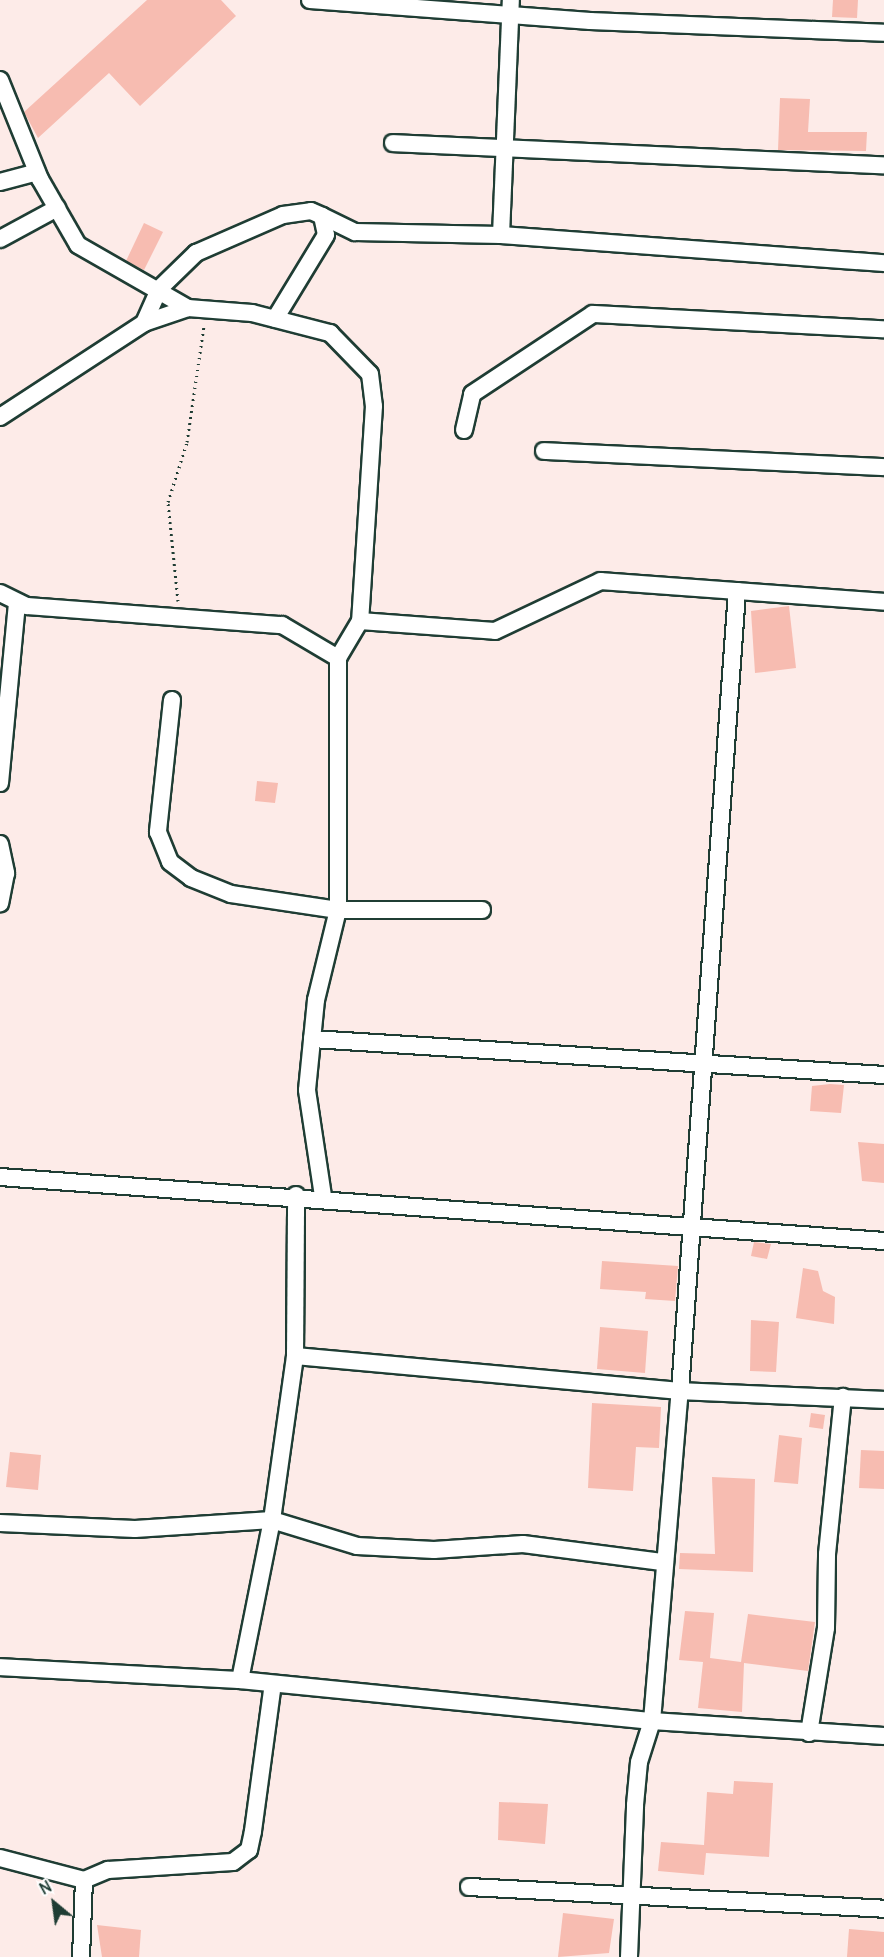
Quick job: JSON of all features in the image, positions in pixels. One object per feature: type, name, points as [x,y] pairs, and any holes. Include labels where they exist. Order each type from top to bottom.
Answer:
[{"type":"street","points":[[310,0],[510,8],[884,33]]},
{"type":"street","points":[[501,235],[510,8]]},
{"type":"street","points":[[0,80],[38,172],[78,245],[159,289],[188,308],[275,319],[330,333],[370,374],[374,406],[360,621],[338,658],[338,910],[312,1039],[307,1090],[323,1196]]},
{"type":"street","points":[[393,142],[884,165]]},
{"type":"street","points":[[0,182],[38,172]]},
{"type":"street","points":[[0,240],[57,208]]},
{"type":"street","points":[[144,323],[159,289],[196,253],[283,215],[311,211],[355,232],[501,235],[884,263]]},
{"type":"street","points":[[275,319],[326,235],[322,216]]},
{"type":"street","points":[[0,417],[144,323],[188,308]]},
{"type":"street","points":[[464,430],[472,394],[593,314],[884,329]]},
{"type":"street","points":[[544,451],[884,467]]},
{"type":"street","points":[[360,621],[495,631],[601,582],[884,601]]},
{"type":"street","points":[[629,1957],[639,1762],[652,1720],[662,1562],[680,1391],[737,591]]},
{"type":"street","points":[[0,593],[17,603],[282,625],[338,658]]},
{"type":"street","points":[[0,783],[17,603]]},
{"type":"street","points":[[172,700],[158,832],[170,862],[191,878],[231,894],[338,910],[482,910]]},
{"type":"street","points":[[0,844],[6,873],[0,903]]},
{"type":"street","points":[[312,1039],[884,1075]]},
{"type":"street","points":[[0,1177],[323,1196],[884,1241]]},
{"type":"street","points":[[240,1680],[272,1520],[295,1356],[296,1195]]},
{"type":"street","points":[[295,1356],[680,1391],[884,1400]]},
{"type":"street","points":[[809,1733],[826,1628],[827,1554],[843,1397]]},
{"type":"street","points":[[0,1523],[135,1529],[272,1520],[357,1546],[434,1550],[524,1544],[662,1562]]},
{"type":"street","points":[[0,1667],[240,1680],[652,1720],[809,1733],[884,1736]]},
{"type":"street","points":[[0,1858],[84,1880],[108,1870],[233,1862],[249,1850],[273,1684]]},
{"type":"street","points":[[81,1957],[84,1880]]},
{"type":"street","points":[[469,1887],[633,1898],[884,1909]]},
{"type":"path","points":[[179,616],[168,502],[187,442],[206,311]]},
{"type":"building","points":[[147,0],[221,0],[236,16],[140,106],[109,73],[38,138],[24,112]]},
{"type":"building","points":[[833,0],[858,0],[857,18],[832,17]]},
{"type":"building","points":[[780,98],[810,99],[808,132],[867,132],[866,151],[778,150]]},
{"type":"building","points":[[144,223],[163,232],[144,270],[126,261]]},
{"type":"building","points":[[789,606],[796,668],[755,673],[751,611]]},
{"type":"building","points":[[257,781],[278,783],[275,803],[255,801]]},
{"type":"building","points":[[844,1085],[841,1113],[810,1111],[812,1086]]},
{"type":"building","points":[[858,1142],[884,1144],[884,1183],[862,1181]]},
{"type":"building","points":[[754,1242],[771,1244],[767,1259],[751,1256]]},
{"type":"building","points":[[602,1261],[678,1266],[675,1301],[645,1299],[646,1292],[600,1289]]},
{"type":"building","points":[[803,1268],[818,1271],[823,1291],[835,1297],[834,1324],[796,1318]]},
{"type":"building","points":[[751,1320],[779,1322],[776,1372],[750,1371]]},
{"type":"building","points":[[600,1327],[648,1331],[645,1373],[597,1369]]},
{"type":"building","points":[[592,1403],[661,1407],[659,1448],[636,1447],[633,1491],[588,1488]]},
{"type":"building","points":[[811,1413],[825,1415],[823,1429],[809,1427]]},
{"type":"building","points":[[779,1435],[802,1438],[798,1484],[774,1482]]},
{"type":"building","points":[[861,1450],[884,1451],[884,1489],[859,1488]]},
{"type":"building","points":[[10,1452],[41,1455],[38,1490],[6,1487]]},
{"type":"building","points":[[712,1477],[755,1479],[753,1572],[679,1569],[680,1553],[715,1554]]},
{"type":"building","points":[[685,1611],[714,1613],[710,1658],[741,1662],[748,1614],[815,1622],[808,1671],[744,1663],[742,1712],[698,1708],[703,1662],[679,1660]]},
{"type":"building","points":[[734,1781],[773,1783],[769,1857],[706,1853],[704,1875],[658,1871],[661,1842],[704,1845],[707,1792],[733,1794]]},
{"type":"building","points":[[499,1802],[548,1804],[545,1844],[498,1840]]},
{"type":"building","points":[[563,1913],[614,1919],[609,1953],[558,1957]]},
{"type":"building","points":[[97,1925],[141,1930],[139,1957],[102,1957]]},
{"type":"building","points":[[849,1929],[884,1932],[884,1957],[847,1957]]}]
